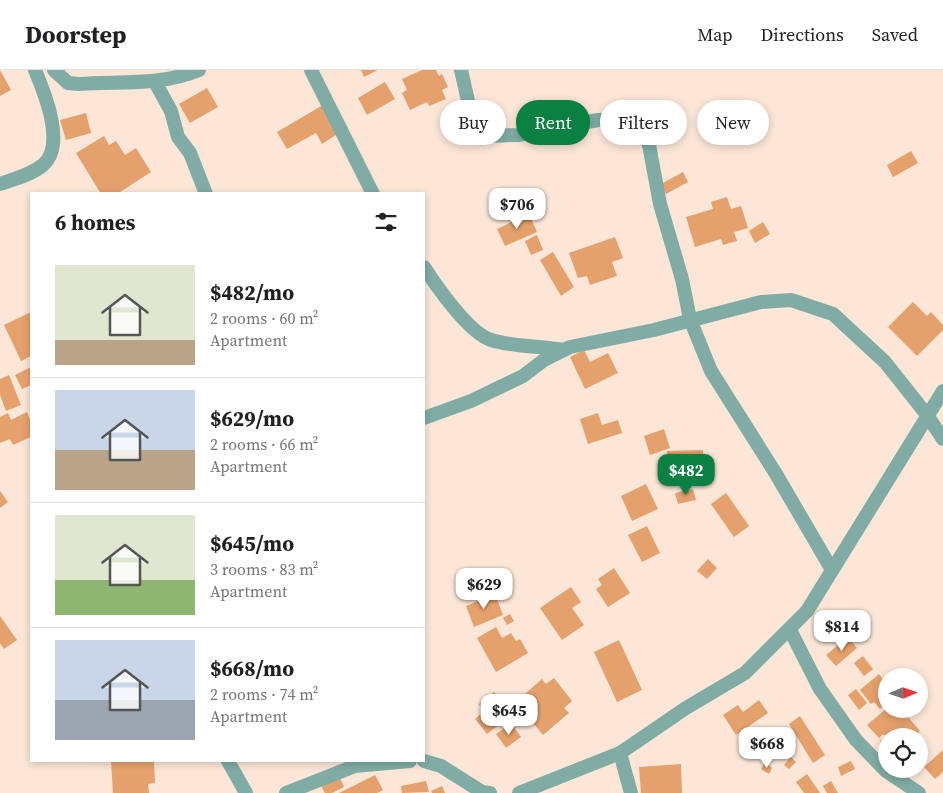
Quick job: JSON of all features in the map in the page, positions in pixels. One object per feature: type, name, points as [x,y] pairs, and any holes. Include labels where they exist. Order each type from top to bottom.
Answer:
[{"type":"street","points":[[0,184],[33,172],[43,165],[53,150],[51,120],[35,70]]},
{"type":"street","points":[[54,70],[68,83],[155,82],[184,76],[199,70]]},
{"type":"street","points":[[311,70],[373,192]]},
{"type":"street","points":[[461,70],[474,126],[484,136],[518,135],[598,120],[619,119],[633,124],[643,131],[649,145],[660,204],[682,279],[690,319],[711,371],[776,474],[832,570]]},
{"type":"street","points":[[155,82],[171,112],[178,136],[190,153],[205,192]]},
{"type":"street","points":[[425,268],[462,316],[490,340],[564,350]]},
{"type":"street","points":[[425,289],[438,286]]},
{"type":"street","points":[[425,418],[471,401],[514,380],[564,350],[761,302],[791,300],[833,314],[885,362],[927,415],[943,439]]},
{"type":"street","points":[[519,793],[620,753],[686,708],[745,673],[807,611],[943,391]]},
{"type":"street","points":[[790,630],[820,689],[856,740],[886,771],[919,793]]},
{"type":"street","points":[[620,753],[631,793]]},
{"type":"street","points":[[425,761],[441,766],[482,792],[490,793]]},
{"type":"street","points":[[229,762],[246,793]]},
{"type":"street","points":[[286,793],[354,766],[399,762]]},
{"type":"building","points":[[0,70],[11,90],[0,96]]},
{"type":"building","points":[[361,70],[378,70],[364,77]]},
{"type":"building","points":[[422,70],[436,70],[439,76],[442,74],[448,87],[442,90],[446,99],[429,106],[427,102],[410,110],[402,93],[407,90],[402,79]]},
{"type":"building","points":[[385,82],[395,99],[367,115],[358,98]]},
{"type":"building","points":[[207,88],[218,107],[190,123],[179,104]]},
{"type":"building","points":[[323,105],[339,133],[322,144],[316,133],[287,149],[277,132]]},
{"type":"building","points":[[86,113],[91,133],[66,140],[60,120]]},
{"type":"building","points":[[104,136],[109,145],[116,141],[125,155],[136,148],[151,172],[120,192],[100,192],[76,153]]},
{"type":"building","points":[[911,151],[918,163],[893,177],[887,165]]},
{"type":"building","points":[[683,172],[688,182],[666,194],[661,184]]},
{"type":"building","points":[[727,197],[731,209],[741,206],[748,228],[734,232],[737,241],[723,245],[721,239],[695,247],[686,217],[713,209],[711,202]]},
{"type":"building","points":[[529,214],[537,232],[505,246],[497,229]]},
{"type":"building","points":[[763,222],[770,234],[755,243],[749,231]]},
{"type":"building","points":[[537,235],[543,250],[531,255],[525,241]]},
{"type":"building","points":[[615,237],[623,258],[612,262],[617,276],[590,285],[587,276],[578,278],[569,253]]},
{"type":"building","points":[[553,252],[574,287],[561,296],[540,260]]},
{"type":"building","points":[[913,302],[927,316],[931,312],[943,325],[943,330],[917,356],[888,327]]},
{"type":"building","points":[[30,312],[30,356],[21,361],[4,325]]},
{"type":"building","points":[[584,350],[590,362],[608,353],[618,373],[585,389],[570,357]]},
{"type":"building","points":[[30,368],[30,385],[22,389],[15,375]]},
{"type":"building","points":[[9,375],[21,405],[6,411],[0,395],[0,379]]},
{"type":"building","points":[[27,412],[30,420],[30,437],[13,445],[10,439],[0,443],[0,417],[8,413],[11,420]]},
{"type":"building","points":[[598,413],[602,425],[618,420],[622,433],[588,444],[580,419]]},
{"type":"building","points":[[664,429],[670,448],[650,455],[644,436]]},
{"type":"building","points":[[703,450],[703,479],[689,479],[688,485],[677,485],[677,480],[673,480],[673,472],[667,473],[667,451]]},
{"type":"building","points":[[646,484],[658,509],[632,521],[621,496]]},
{"type":"building","points":[[693,489],[696,500],[678,504],[675,493]]},
{"type":"building","points":[[0,491],[8,502],[0,508]]},
{"type":"building","points":[[726,493],[749,526],[734,537],[711,504]]},
{"type":"building","points":[[647,526],[660,553],[642,562],[628,535]]},
{"type":"building","points":[[708,559],[717,568],[707,579],[697,571]]},
{"type":"building","points":[[614,568],[630,593],[608,607],[596,589],[602,585],[598,579]]},
{"type":"building","points":[[571,587],[581,602],[572,608],[584,625],[562,640],[540,608]]},
{"type":"building","points":[[495,594],[503,615],[474,627],[466,606]]},
{"type":"building","points":[[510,614],[514,621],[507,625],[503,618]]},
{"type":"building","points":[[0,616],[17,640],[4,649],[0,643]]},
{"type":"building","points":[[496,627],[502,638],[511,633],[516,641],[520,639],[528,653],[496,672],[477,638]]},
{"type":"building","points":[[848,637],[857,648],[836,666],[826,655]]},
{"type":"building","points":[[619,640],[642,690],[617,702],[594,652]]},
{"type":"building","points":[[863,656],[873,669],[864,676],[854,663]]},
{"type":"building","points":[[878,675],[878,707],[874,702],[871,704],[860,690]]},
{"type":"building","points":[[554,678],[572,701],[564,708],[569,713],[543,735],[516,702],[542,679],[546,684]]},
{"type":"building","points":[[856,689],[867,703],[859,710],[848,695]]},
{"type":"building","points":[[494,692],[511,715],[487,734],[475,719],[484,711],[479,704]]},
{"type":"building","points":[[759,700],[768,713],[736,735],[723,715],[738,705],[743,712]]},
{"type":"building","points":[[800,716],[825,755],[813,763],[789,724]]},
{"type":"building","points":[[878,716],[878,718],[909,718],[917,728],[878,728],[878,737],[867,725]]},
{"type":"building","points":[[511,723],[521,737],[506,748],[496,734]]},
{"type":"building","points":[[757,744],[762,751],[753,758],[748,750]]},
{"type":"building","points":[[943,750],[943,772],[935,779],[928,771],[928,763]]},
{"type":"building","points":[[791,757],[796,762],[789,769],[784,765]]},
{"type":"building","points":[[851,761],[855,769],[841,776],[838,767]]},
{"type":"building","points":[[111,762],[154,762],[155,783],[148,784],[149,793],[113,793]]},
{"type":"building","points":[[765,763],[772,768],[769,774],[761,769]]},
{"type":"building","points":[[681,764],[682,793],[641,793],[639,767]]},
{"type":"building","points":[[807,774],[820,793],[804,793],[796,782]]},
{"type":"building","points":[[339,775],[344,787],[332,793],[325,793],[320,784]]},
{"type":"building","points":[[375,775],[383,790],[377,793],[339,793]]},
{"type":"building","points":[[426,781],[429,792],[402,793],[401,786]]},
{"type":"building","points":[[831,781],[838,793],[827,793],[823,786]]},
{"type":"building","points":[[442,786],[445,793],[432,793],[431,791]]}]
